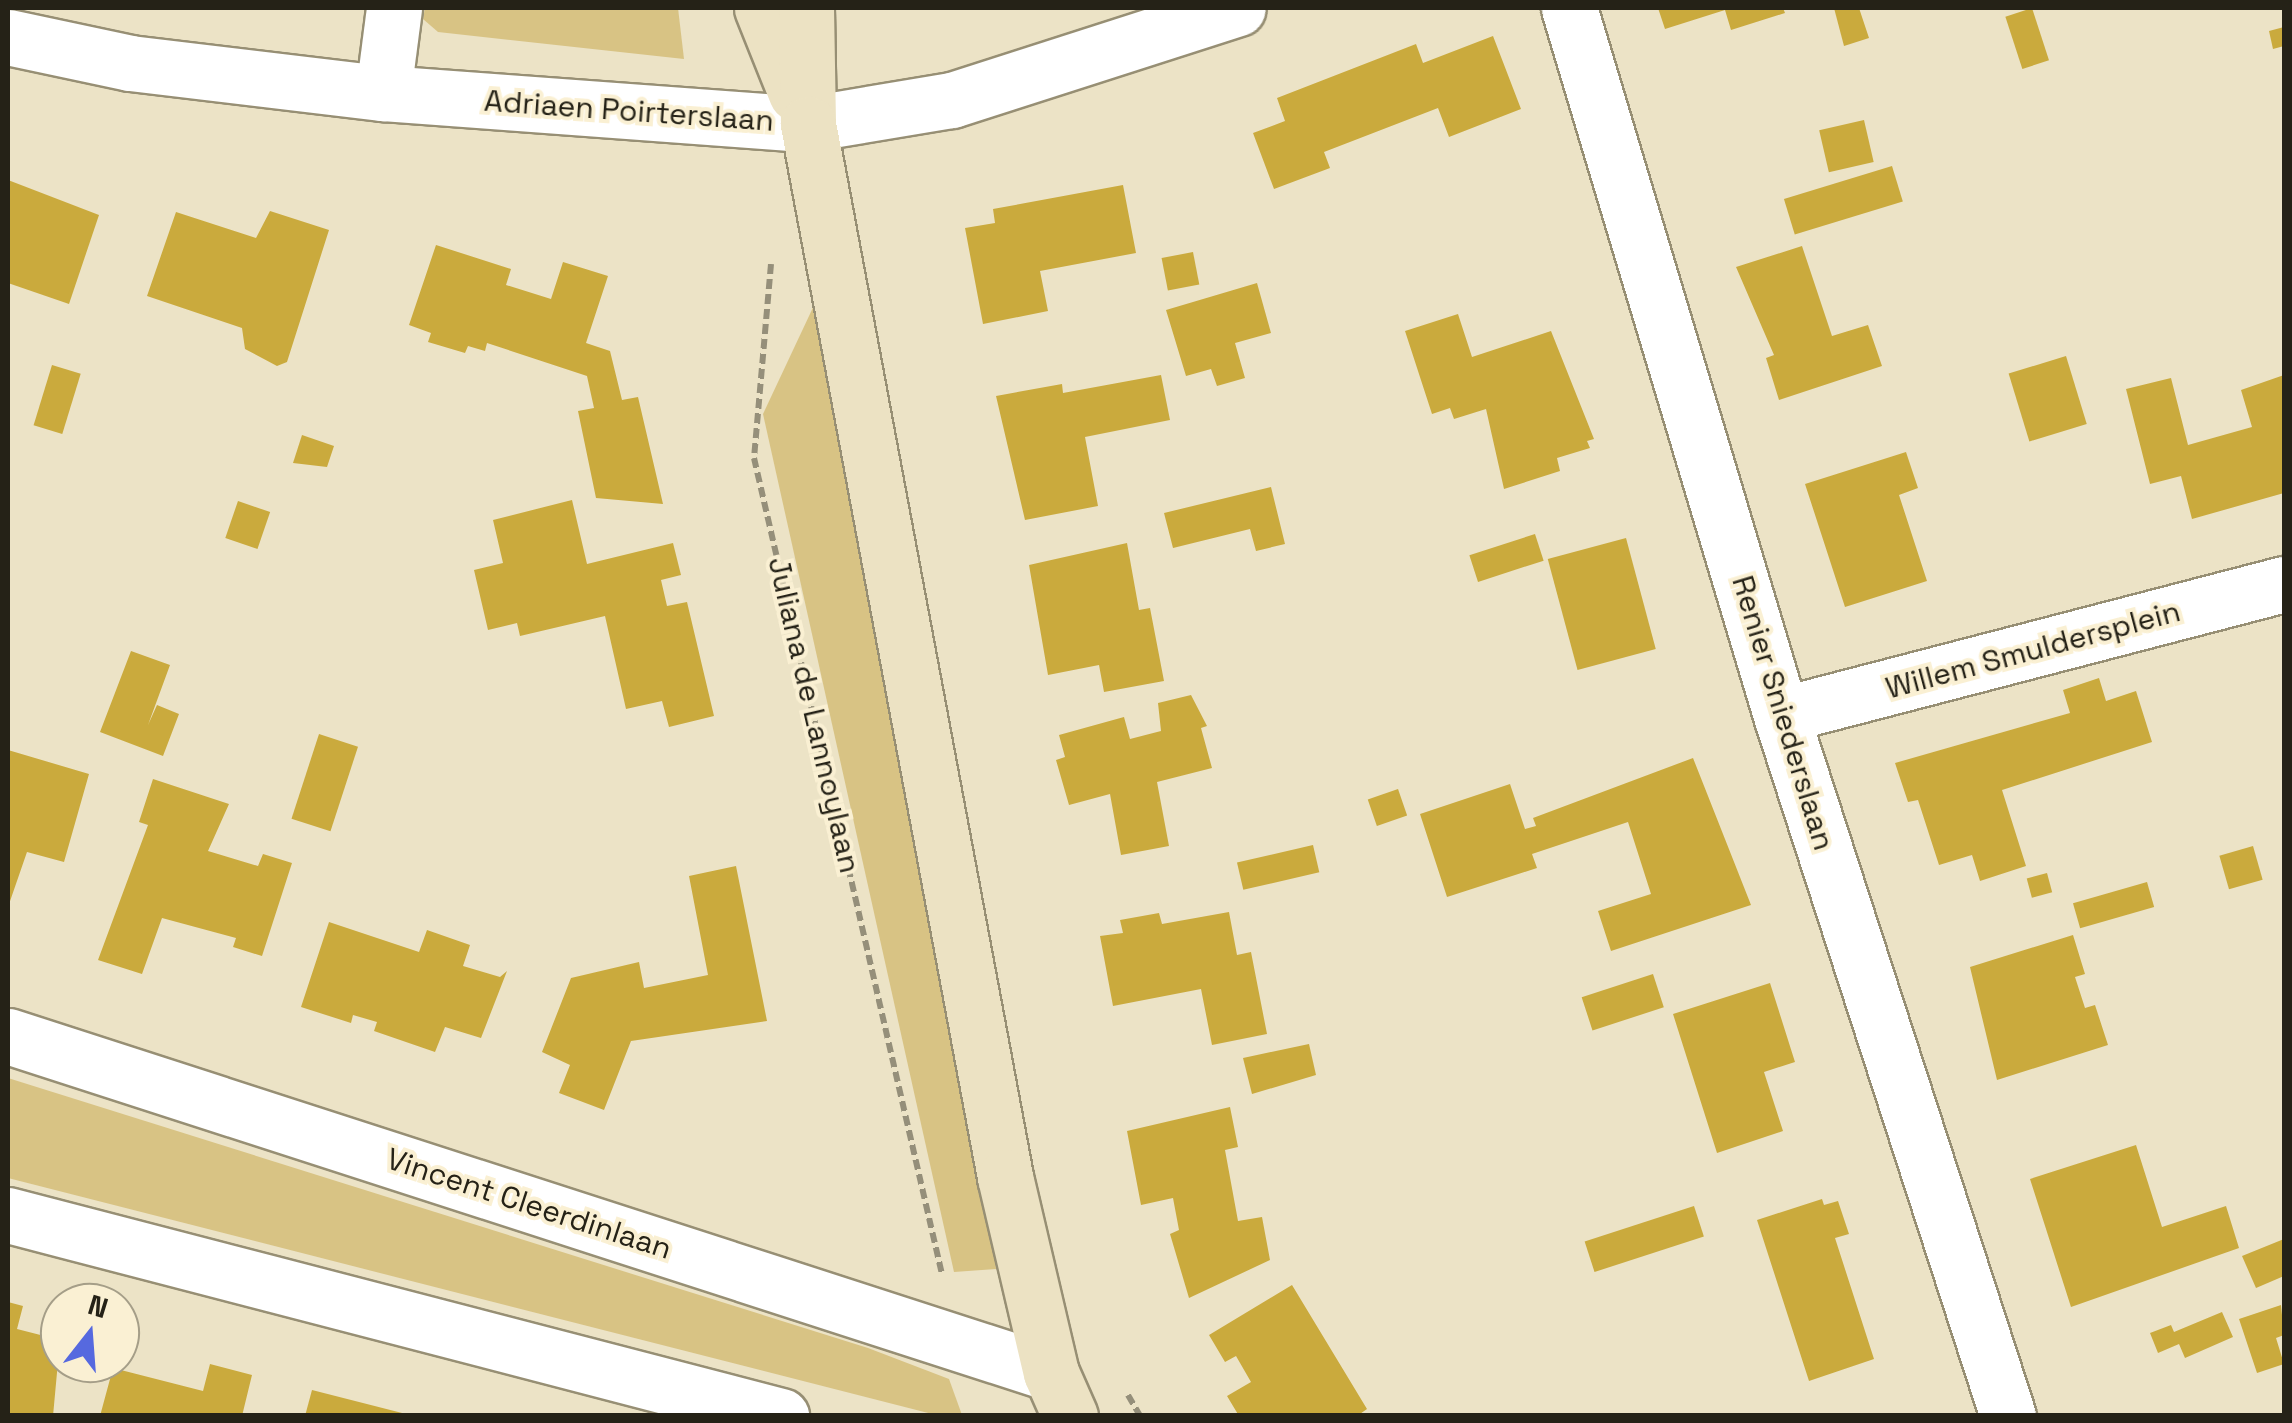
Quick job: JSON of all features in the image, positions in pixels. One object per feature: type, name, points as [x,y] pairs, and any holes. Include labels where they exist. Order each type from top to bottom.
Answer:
[{"type":"street","points":[[383,93],[394,8]]},
{"type":"street","points":[[762,8],[808,124]]},
{"type":"street","points":[[806,8],[808,124],[1005,1177],[1060,1394]]},
{"type":"street","name":"Adriaen Poirterslaan","points":[[8,37],[130,62],[383,93],[808,124],[952,100],[1238,8]]},
{"type":"street","name":"Renier Sniederslaan","points":[[1569,8],[1781,715],[2008,1416]]},
{"type":"street","name":"Willem Smuldersplein","points":[[1781,715],[2284,584]]},
{"type":"street","name":"Vincent Cleerdinlaan","points":[[8,1036],[958,1343],[1060,1394]]},
{"type":"street","points":[[8,1214],[781,1416]]},
{"type":"path","name":"Juliana de Lannoylaan","points":[[768,245],[754,458],[958,1343]]},
{"type":"shaded area","points":[[425,8],[678,8],[684,59],[438,32],[423,19]]},
{"type":"shaded area","points":[[817,299],[996,1269],[954,1272],[763,414]]},
{"type":"shaded area","points":[[8,1078],[868,1348],[949,1379],[962,1415],[936,1415],[8,1178]]},
{"type":"building","points":[[1658,8],[1783,8],[1785,13],[1731,30],[1725,10],[1665,29]]},
{"type":"building","points":[[1834,8],[1859,8],[1869,38],[1844,46]]},
{"type":"building","points":[[2032,8],[2049,60],[2022,69],[2005,17]]},
{"type":"building","points":[[2284,27],[2284,46],[2273,49],[2269,31]]},
{"type":"building","points":[[1493,36],[1521,109],[1449,137],[1438,108],[1324,152],[1330,168],[1274,189],[1253,133],[1285,121],[1277,98],[1416,44],[1423,63]]},
{"type":"building","points":[[1864,120],[1874,162],[1829,172],[1819,130]]},
{"type":"building","points":[[1892,166],[1903,201],[1795,234],[1784,199]]},
{"type":"building","points":[[8,180],[99,215],[69,304],[8,283]]},
{"type":"building","points":[[1123,185],[1136,253],[1040,271],[1048,311],[983,324],[965,228],[995,223],[993,209]]},
{"type":"building","points":[[270,211],[329,230],[287,362],[277,366],[245,349],[242,328],[147,296],[176,212],[256,238]]},
{"type":"building","points":[[436,245],[511,269],[506,285],[551,299],[563,262],[608,276],[586,343],[610,351],[622,400],[638,397],[663,504],[596,498],[578,411],[594,408],[587,376],[487,343],[485,351],[468,346],[465,353],[428,342],[431,333],[409,325]]},
{"type":"building","points":[[1802,246],[1832,336],[1868,325],[1882,366],[1779,400],[1766,358],[1774,355],[1736,267]]},
{"type":"building","points":[[1193,252],[1199,284],[1168,290],[1162,258]]},
{"type":"building","points":[[1257,283],[1271,333],[1235,343],[1245,378],[1217,386],[1211,369],[1186,376],[1166,310]]},
{"type":"building","points":[[1458,314],[1472,357],[1551,331],[1594,439],[1587,441],[1590,448],[1557,458],[1560,471],[1504,489],[1486,409],[1454,419],[1450,408],[1432,414],[1405,331]]},
{"type":"building","points":[[2066,356],[2087,424],[2029,441],[2009,374]]},
{"type":"building","points":[[52,365],[81,374],[62,434],[34,425]]},
{"type":"building","points":[[1161,375],[1170,420],[1085,437],[1098,506],[1025,520],[996,396],[1062,384],[1063,393]]},
{"type":"building","points":[[2284,375],[2284,493],[2192,519],[2181,476],[2150,484],[2126,389],[2171,378],[2188,445],[2252,427],[2241,390]]},
{"type":"building","points":[[302,435],[334,446],[327,467],[293,463]]},
{"type":"building","points":[[1906,452],[1918,488],[1899,495],[1927,581],[1845,607],[1805,484]]},
{"type":"building","points":[[1271,487],[1285,544],[1256,551],[1250,529],[1173,548],[1164,513]]},
{"type":"building","points":[[572,500],[587,564],[673,543],[681,575],[661,580],[667,606],[687,602],[714,716],[669,727],[662,701],[626,709],[605,616],[520,636],[517,623],[488,630],[474,570],[503,563],[493,520]]},
{"type":"building","points":[[238,501],[270,512],[257,549],[225,538]]},
{"type":"building","points":[[1535,534],[1544,561],[1478,582],[1469,555]]},
{"type":"building","points":[[1626,538],[1656,649],[1578,670],[1548,559]]},
{"type":"building","points":[[1127,543],[1139,610],[1150,608],[1164,681],[1104,692],[1099,665],[1048,675],[1029,565]]},
{"type":"building","points":[[131,651],[170,665],[148,725],[157,705],[179,714],[163,756],[100,732]]},
{"type":"building","points":[[2099,678],[2106,701],[2136,691],[2152,742],[2002,790],[2026,866],[1980,881],[1972,855],[1939,865],[1918,800],[1908,802],[1895,763],[2070,713],[2063,690]]},
{"type":"building","points":[[1191,695],[1207,726],[1201,728],[1212,768],[1157,782],[1169,846],[1121,855],[1110,794],[1069,805],[1056,760],[1065,757],[1059,735],[1124,717],[1130,739],[1161,731],[1158,703]]},
{"type":"building","points":[[319,734],[358,747],[330,831],[291,819]]},
{"type":"building","points":[[8,750],[89,774],[64,862],[27,852],[8,907]]},
{"type":"building","points":[[1693,758],[1751,905],[1611,951],[1598,911],[1651,894],[1628,822],[1532,854],[1537,868],[1447,897],[1420,814],[1510,784],[1525,829],[1536,826],[1533,818]]},
{"type":"building","points":[[153,779],[229,804],[208,851],[258,866],[263,854],[292,863],[262,956],[233,947],[236,938],[162,918],[142,974],[98,960],[148,825],[139,822]]},
{"type":"building","points":[[1398,789],[1407,815],[1377,826],[1368,799]]},
{"type":"building","points":[[1313,845],[1319,872],[1243,890],[1237,863]]},
{"type":"building","points":[[2253,846],[2263,880],[2229,889],[2219,856]]},
{"type":"building","points":[[736,866],[767,1021],[631,1041],[604,1110],[559,1093],[570,1065],[542,1052],[571,978],[639,962],[644,988],[708,975],[689,876]]},
{"type":"building","points":[[2047,873],[2052,892],[2032,898],[2027,878]]},
{"type":"building","points":[[2147,882],[2154,907],[2080,928],[2073,903]]},
{"type":"building","points":[[1229,912],[1237,955],[1251,952],[1267,1034],[1212,1045],[1201,989],[1113,1006],[1100,936],[1123,933],[1120,920],[1159,913],[1162,924]]},
{"type":"building","points":[[329,922],[419,952],[427,930],[470,945],[463,966],[500,977],[507,971],[481,1038],[445,1027],[435,1052],[374,1031],[377,1022],[353,1015],[351,1023],[301,1007]]},
{"type":"building","points":[[2073,935],[2085,974],[2075,977],[2085,1008],[2095,1005],[2108,1045],[1997,1080],[1970,967]]},
{"type":"building","points":[[1653,974],[1664,1007],[1592,1030],[1582,997]]},
{"type":"building","points":[[1770,983],[1795,1062],[1764,1072],[1783,1131],[1717,1153],[1673,1014]]},
{"type":"building","points":[[1309,1044],[1316,1075],[1252,1094],[1243,1058]]},
{"type":"building","points":[[1230,1107],[1238,1147],[1225,1150],[1238,1221],[1262,1217],[1270,1260],[1189,1298],[1170,1234],[1179,1230],[1173,1198],[1141,1205],[1127,1131]]},
{"type":"building","points":[[2136,1145],[2162,1227],[2226,1206],[2239,1248],[2071,1307],[2030,1179]]},
{"type":"building","points":[[1822,1199],[1824,1205],[1838,1201],[1849,1234],[1835,1238],[1874,1359],[1809,1381],[1757,1220]]},
{"type":"building","points":[[1694,1206],[1704,1236],[1595,1272],[1585,1242]]},
{"type":"building","points":[[2284,1239],[2284,1276],[2256,1288],[2242,1256]]},
{"type":"building","points":[[1292,1285],[1367,1409],[1357,1416],[1239,1416],[1227,1396],[1251,1382],[1236,1356],[1225,1362],[1209,1335]]},
{"type":"building","points":[[8,1302],[23,1306],[17,1329],[40,1335],[40,1383],[56,1383],[53,1416],[8,1416]]},
{"type":"building","points":[[2281,1305],[2284,1335],[2276,1338],[2284,1364],[2257,1373],[2239,1319]]},
{"type":"building","points":[[2222,1312],[2233,1337],[2185,1358],[2179,1344],[2158,1353],[2150,1333],[2171,1325],[2174,1332]]},
{"type":"building","points":[[210,1364],[252,1375],[242,1416],[100,1416],[109,1383],[140,1383],[140,1375],[203,1391]]},
{"type":"building","points":[[312,1390],[406,1414],[406,1416],[305,1416]]}]
